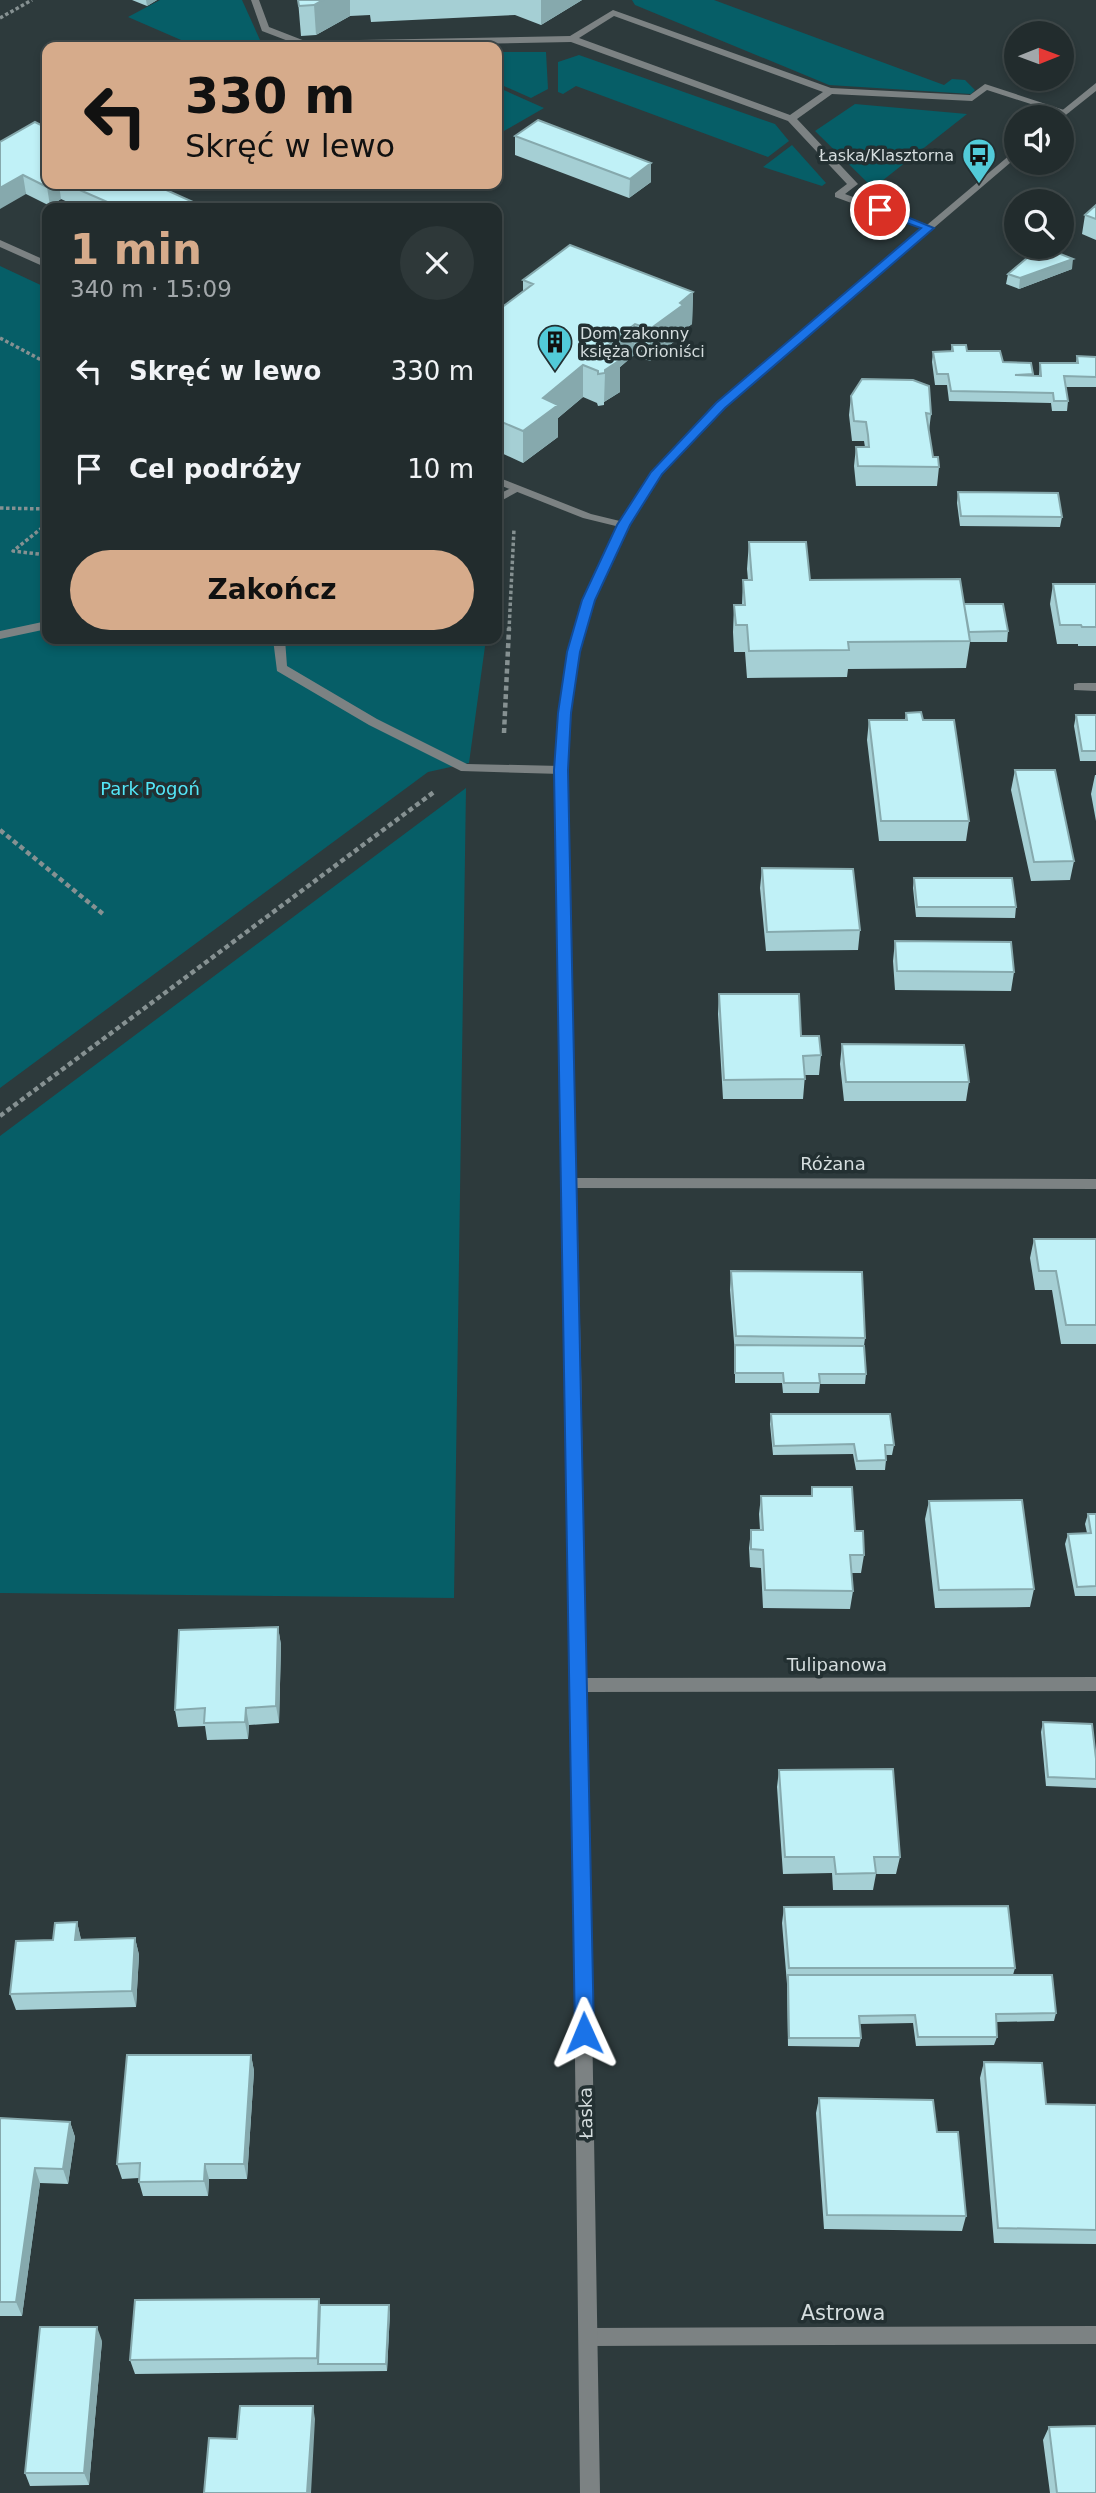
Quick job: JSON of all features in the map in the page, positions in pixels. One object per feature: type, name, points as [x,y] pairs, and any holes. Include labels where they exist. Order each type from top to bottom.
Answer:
[{"type":"street","points":[[255,0],[265,29],[299,42]]},
{"type":"street","points":[[609,0],[613,13]]},
{"type":"street","points":[[572,39],[613,13]]},
{"type":"street","points":[[613,13],[830,91],[972,98],[985,87],[1034,105]]},
{"type":"street","points":[[411,42],[572,39],[791,119],[853,184],[838,195],[928,228]]},
{"type":"street","points":[[1073,105],[1096,86]]},
{"type":"street","points":[[791,119],[830,91]]},
{"type":"street","name":"Łaska","points":[[590,2493],[579,1685],[561,770],[564,713],[574,652],[588,600],[624,525],[657,472],[720,405],[1004,163]]},
{"type":"street","points":[[0,243],[42,263]]},
{"type":"street","points":[[502,482],[587,516],[624,525]]},
{"type":"street","points":[[502,497],[515,488]]},
{"type":"street","points":[[0,635],[42,626]]},
{"type":"street","points":[[279,644],[281,668],[373,722],[466,768],[561,770]]},
{"type":"street","points":[[1078,687],[1096,687]]},
{"type":"street","name":"Różana","points":[[570,1183],[1096,1184]]},
{"type":"street","name":"Tulipanowa","points":[[579,1685],[1096,1684]]},
{"type":"street","name":"Astrowa","points":[[589,2337],[1096,2335]]},
{"type":"path","points":[[0,18],[32,0]]},
{"type":"path","points":[[0,338],[42,360]]},
{"type":"path","points":[[0,508],[42,509]]},
{"type":"path","points":[[502,768],[513,590],[514,517]]},
{"type":"path","points":[[42,528],[13,551],[42,554]]},
{"type":"path","points":[[0,1116],[466,768]]},
{"type":"path","points":[[0,830],[103,914]]},
{"type":"green space","points":[[160,0],[242,0],[260,40],[186,42],[128,17]]},
{"type":"green space","points":[[632,0],[714,0],[944,85],[952,79],[965,80],[975,90],[971,94],[829,85],[635,5]]},
{"type":"green space","points":[[502,52],[546,52],[548,89],[531,98],[502,85]]},
{"type":"green space","points":[[579,55],[775,124],[789,141],[768,157],[576,86],[563,94],[558,92],[558,62]]},
{"type":"green space","points":[[502,89],[544,108],[502,132]]},
{"type":"green space","points":[[855,104],[967,114],[873,188],[815,131]]},
{"type":"green space","points":[[792,145],[826,183],[822,186],[763,167]]},
{"type":"green space","name":"Park Pogoń","points":[[0,266],[42,286],[42,644],[485,644],[469,763],[428,772],[0,1088]]},
{"type":"green space","points":[[466,788],[454,1598],[0,1593],[0,1136]]},
{"type":"building","points":[[298,0],[323,0],[314,5],[299,6]]},
{"type":"building","points":[[538,120],[651,163],[630,179],[515,136]]},
{"type":"building","points":[[35,122],[42,126],[42,184],[23,175],[0,188],[0,142]]},
{"type":"building","points":[[77,189],[164,189],[195,203],[110,203]]},
{"type":"building","points":[[1096,205],[1096,219],[1085,215]]},
{"type":"building","name":"Dom zakonny księża Orioniści","points":[[570,245],[693,292],[680,303],[683,305],[650,329],[635,324],[601,351],[620,356],[620,360],[605,370],[605,373],[598,374],[598,371],[583,365],[543,398],[558,405],[523,431],[502,422],[502,307],[533,284],[523,280]]},
{"type":"building","points":[[1025,259],[1073,259],[1020,278],[1008,274]]},
{"type":"building","points":[[952,345],[966,345],[967,351],[1000,351],[1003,362],[1031,363],[1033,374],[1015,375],[1041,376],[1040,363],[1078,363],[1077,356],[1096,357],[1096,377],[1064,376],[1068,401],[1054,401],[1053,393],[951,391],[948,374],[937,374],[933,352],[953,351]]},
{"type":"building","points":[[862,379],[913,380],[929,386],[931,414],[926,413],[933,457],[938,457],[939,467],[858,466],[856,447],[869,447],[868,435],[866,422],[854,421],[851,396]]},
{"type":"building","points":[[958,492],[1058,493],[1062,517],[961,516]]},
{"type":"building","points":[[749,542],[806,542],[810,580],[960,579],[970,641],[848,642],[849,650],[749,651],[747,625],[736,625],[734,605],[745,605],[743,580],[752,580]]},
{"type":"building","points":[[1053,584],[1096,584],[1096,627],[1060,625]]},
{"type":"building","points":[[964,604],[1003,604],[1008,631],[969,632]]},
{"type":"building","points":[[921,712],[923,720],[954,720],[969,821],[881,821],[869,720],[907,720],[906,713]]},
{"type":"building","points":[[1076,715],[1096,715],[1096,751],[1082,751]]},
{"type":"building","points":[[1015,770],[1055,770],[1074,861],[1034,862]]},
{"type":"building","points":[[762,868],[853,869],[860,930],[767,932]]},
{"type":"building","points":[[914,878],[1012,878],[1016,907],[917,907]]},
{"type":"building","points":[[895,941],[1011,942],[1014,972],[897,971]]},
{"type":"building","points":[[719,994],[799,994],[801,1036],[819,1036],[821,1055],[803,1056],[805,1079],[724,1080]]},
{"type":"building","points":[[842,1044],[964,1045],[969,1082],[846,1082]]},
{"type":"building","points":[[1034,1239],[1096,1239],[1096,1325],[1066,1325],[1056,1271],[1039,1271]]},
{"type":"building","points":[[731,1271],[862,1272],[865,1338],[736,1336]]},
{"type":"building","points":[[735,1345],[864,1346],[866,1374],[819,1374],[820,1383],[784,1383],[783,1373],[735,1373]]},
{"type":"building","points":[[771,1414],[890,1414],[894,1445],[885,1445],[886,1460],[857,1461],[854,1444],[774,1446]]},
{"type":"building","points":[[812,1487],[852,1487],[855,1531],[863,1531],[864,1555],[850,1555],[853,1591],[765,1590],[763,1550],[751,1549],[751,1530],[763,1530],[761,1496],[812,1496]]},
{"type":"building","points":[[1022,1500],[1034,1589],[939,1590],[929,1501]]},
{"type":"building","points":[[1088,1514],[1096,1514],[1096,1586],[1077,1587],[1068,1534],[1091,1533]]},
{"type":"building","points":[[278,1627],[276,1706],[246,1708],[245,1722],[204,1723],[205,1708],[175,1710],[179,1630]]},
{"type":"building","points":[[1043,1722],[1092,1724],[1096,1779],[1048,1777]]},
{"type":"building","points":[[893,1769],[900,1857],[874,1857],[876,1873],[836,1874],[834,1857],[785,1857],[779,1770]]},
{"type":"building","points":[[1008,1906],[1015,1968],[789,1968],[784,1907]]},
{"type":"building","points":[[77,1922],[75,1940],[135,1938],[132,1991],[10,1994],[16,1941],[53,1940],[55,1923]]},
{"type":"building","points":[[788,1975],[1052,1975],[1056,2013],[996,2014],[997,2037],[918,2037],[915,2015],[859,2016],[861,2038],[789,2038]]},
{"type":"building","points":[[127,2055],[251,2055],[244,2164],[205,2164],[204,2181],[139,2182],[140,2163],[117,2164]]},
{"type":"building","points":[[984,2062],[1042,2063],[1046,2104],[1096,2105],[1096,2230],[998,2228]]},
{"type":"building","points":[[819,2098],[933,2100],[937,2132],[958,2132],[966,2216],[827,2215]]},
{"type":"building","points":[[0,2118],[70,2122],[63,2169],[35,2168],[16,2302],[0,2302]]},
{"type":"building","points":[[319,2299],[317,2358],[130,2360],[135,2300]]},
{"type":"building","points":[[320,2305],[389,2305],[386,2364],[318,2364]]},
{"type":"building","points":[[40,2327],[97,2327],[84,2473],[25,2473]]},
{"type":"building","points":[[240,2406],[313,2406],[307,2493],[204,2493],[209,2438],[237,2439]]},
{"type":"building","points":[[1096,2426],[1096,2493],[1057,2493],[1049,2427]]},
{"type":"place","name":"Łaska/Klasztorna","points":[[979,185]]},
{"type":"place","name":"Dom zakonny księża Orioniści","points":[[555,372]]},
{"type":"route","points":[[584,2033],[574,1365],[561,770],[564,713],[574,652],[588,600],[624,525],[657,472],[720,405],[928,228],[880,210]]}]
